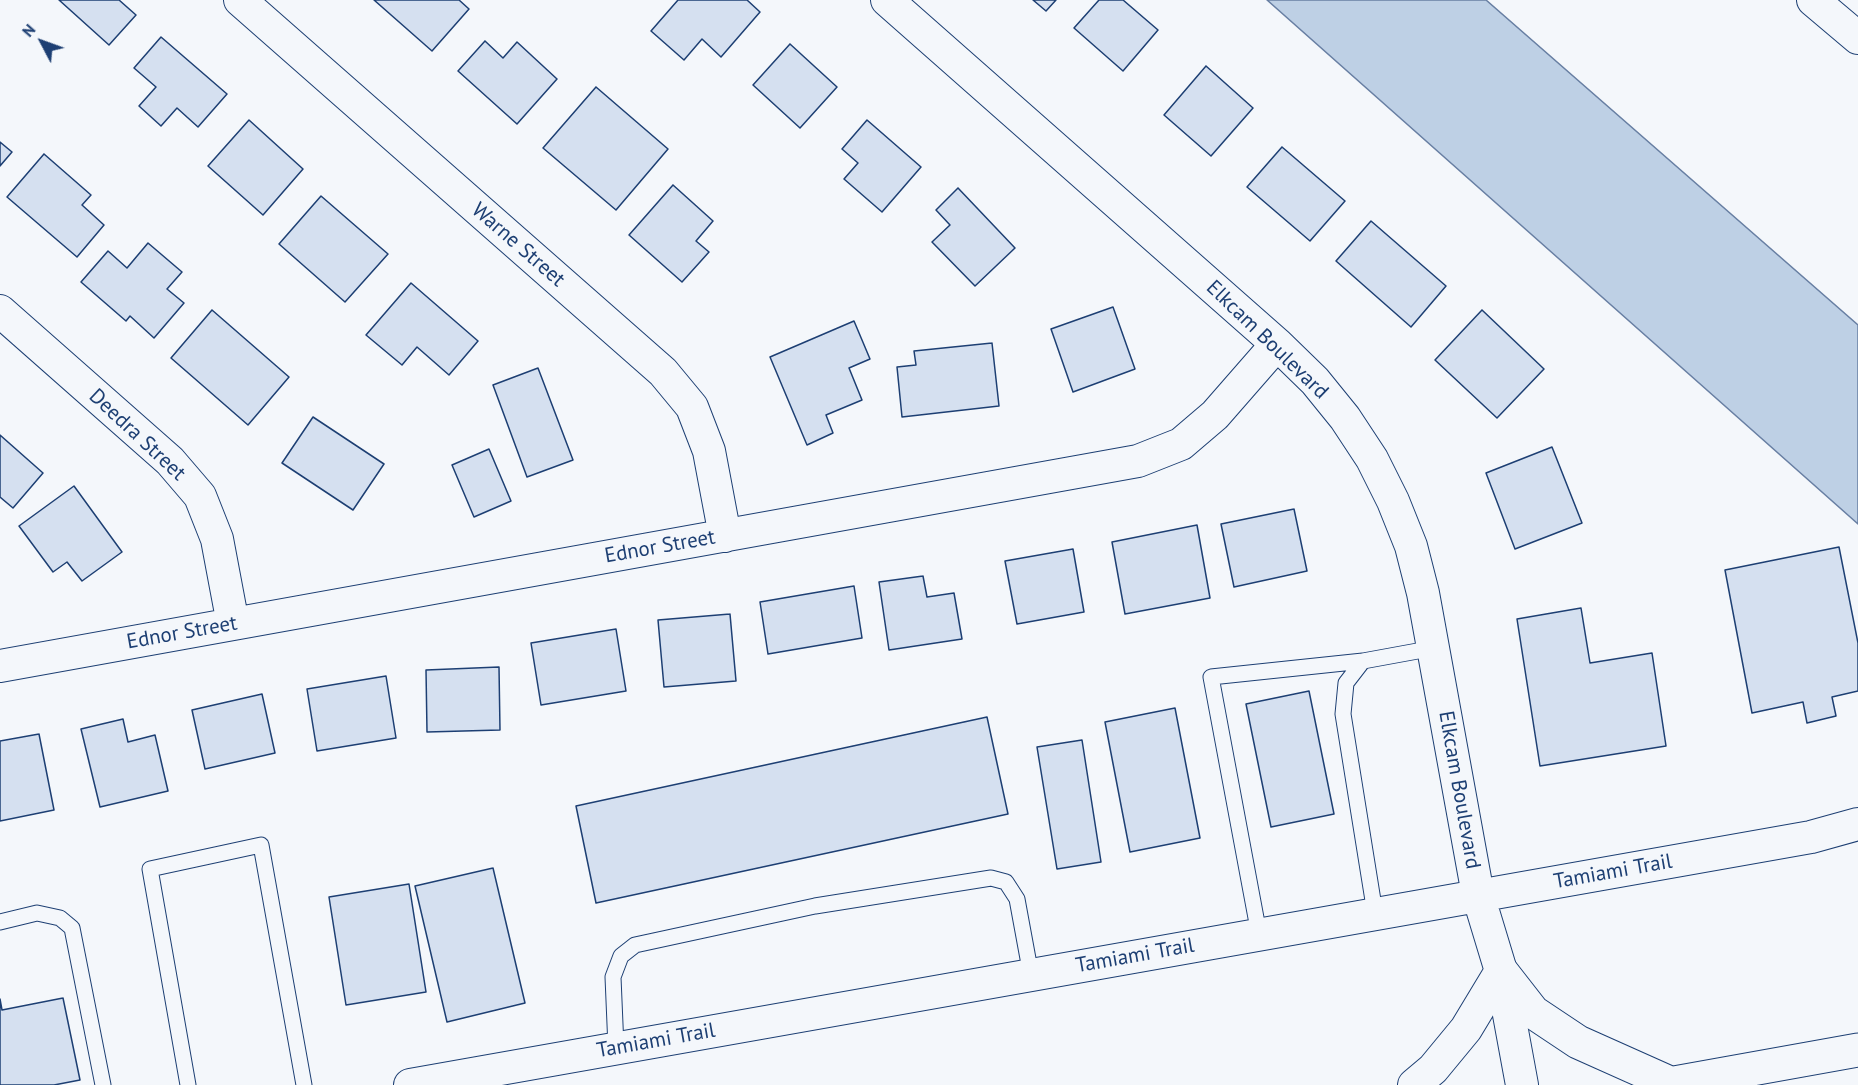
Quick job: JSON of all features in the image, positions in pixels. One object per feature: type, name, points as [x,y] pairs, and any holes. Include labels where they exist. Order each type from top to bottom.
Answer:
[{"type":"main road","points":[[1501,971],[1533,1012],[1569,1036],[1668,1084],[1858,1050]]},
{"type":"street","name":"Warne Street","points":[[240,0],[663,372],[692,407],[709,451],[725,536]]},
{"type":"street","name":"Elkcam Boulevard","points":[[886,0],[1277,344],[1315,381],[1345,418],[1377,469],[1411,546],[1434,648],[1478,895],[1501,971],[1522,1085]]},
{"type":"street","points":[[1813,0],[1858,38]]},
{"type":"street","name":"Deedra Street","points":[[0,311],[170,461],[200,496],[217,539],[232,624]]},
{"type":"street","name":"Ednor Street","points":[[0,666],[1138,461],[1181,444],[1215,415],[1277,344]]},
{"type":"street","name":"Tamiami Trail","points":[[410,1085],[1811,837],[1858,824]]},
{"type":"street","points":[[1414,1085],[1433,1069],[1466,1029],[1501,971]]},
{"type":"lane","points":[[1259,934],[1211,677],[1364,661],[1434,648]]},
{"type":"lane","points":[[1364,661],[1346,683],[1343,714],[1375,914]]},
{"type":"lane","points":[[188,1085],[150,869],[261,845],[304,1085]]},
{"type":"lane","points":[[616,1048],[613,977],[621,956],[634,945],[815,906],[991,878],[1006,882],[1017,899],[1031,975]]},
{"type":"lane","points":[[0,922],[36,913],[60,918],[72,928],[103,1085]]},
{"type":"water","points":[[1267,0],[1486,0],[1858,325],[1858,524]]},
{"type":"building","points":[[59,0],[119,0],[136,15],[109,45]]},
{"type":"building","points":[[374,0],[459,0],[469,9],[432,51]]},
{"type":"building","points":[[678,0],[747,0],[760,12],[721,57],[702,39],[684,60],[651,31]]},
{"type":"building","points":[[1033,0],[1056,0],[1046,11]]},
{"type":"building","points":[[1099,0],[1123,0],[1158,30],[1123,71],[1074,28]]},
{"type":"building","points":[[161,37],[227,94],[198,127],[177,108],[161,126],[139,106],[156,87],[134,68]]},
{"type":"building","points":[[485,41],[503,58],[517,42],[557,79],[517,124],[458,71]]},
{"type":"building","points":[[790,44],[837,87],[800,128],[753,85]]},
{"type":"building","points":[[1206,66],[1253,108],[1211,156],[1164,115]]},
{"type":"building","points":[[596,87],[668,149],[616,210],[543,148]]},
{"type":"building","points":[[249,120],[303,169],[263,215],[208,166]]},
{"type":"building","points":[[867,120],[921,167],[882,212],[844,179],[858,163],[842,149]]},
{"type":"building","points":[[0,142],[12,152],[0,166]]},
{"type":"building","points":[[1282,147],[1345,201],[1310,241],[1247,187]]},
{"type":"building","points":[[44,154],[91,195],[82,205],[104,225],[77,257],[7,197]]},
{"type":"building","points":[[673,185],[713,221],[696,241],[709,252],[682,282],[629,235]]},
{"type":"building","points":[[958,188],[1015,248],[975,286],[932,242],[950,225],[936,210]]},
{"type":"building","points":[[321,196],[388,254],[345,302],[279,244]]},
{"type":"building","points":[[1371,221],[1446,286],[1411,327],[1336,261]]},
{"type":"building","points":[[148,243],[182,272],[167,289],[184,303],[154,338],[130,316],[126,321],[81,282],[108,251],[127,268]]},
{"type":"building","points":[[411,283],[478,341],[449,375],[417,347],[402,365],[366,335]]},
{"type":"building","points":[[1113,307],[1135,369],[1073,392],[1051,329]]},
{"type":"building","points":[[212,310],[289,377],[248,425],[171,358]]},
{"type":"building","points":[[1482,310],[1544,369],[1497,418],[1435,360]]},
{"type":"building","points":[[854,321],[870,359],[849,368],[862,400],[826,415],[833,433],[807,445],[770,357]]},
{"type":"building","points":[[992,343],[999,406],[902,417],[897,367],[916,365],[914,351]]},
{"type":"building","points":[[538,368],[573,460],[527,477],[493,385]]},
{"type":"building","points":[[313,417],[384,464],[353,510],[282,463]]},
{"type":"building","points":[[0,435],[43,473],[13,508],[0,497]]},
{"type":"building","points":[[1552,447],[1582,523],[1515,549],[1486,473]]},
{"type":"building","points":[[489,449],[511,501],[474,517],[452,465]]},
{"type":"building","points":[[74,486],[122,552],[82,581],[67,562],[53,572],[19,526]]},
{"type":"building","points":[[1294,509],[1307,571],[1234,587],[1221,524]]},
{"type":"building","points":[[1197,525],[1210,598],[1125,614],[1112,542]]},
{"type":"building","points":[[1839,547],[1858,643],[1858,691],[1832,697],[1836,716],[1807,723],[1803,702],[1752,713],[1725,570]]},
{"type":"building","points":[[1073,549],[1084,612],[1017,624],[1005,561]]},
{"type":"building","points":[[923,576],[927,597],[954,593],[962,639],[889,650],[879,582]]},
{"type":"building","points":[[854,586],[862,638],[768,654],[760,602]]},
{"type":"building","points":[[1581,608],[1590,663],[1652,653],[1666,746],[1540,766],[1517,619]]},
{"type":"building","points":[[730,614],[736,681],[664,687],[658,620]]},
{"type":"building","points":[[616,629],[626,691],[541,705],[531,643]]},
{"type":"building","points":[[499,667],[500,730],[427,732],[426,670]]},
{"type":"building","points":[[386,676],[396,738],[317,751],[307,689]]},
{"type":"building","points":[[1309,691],[1334,814],[1271,827],[1246,704]]},
{"type":"building","points":[[262,694],[275,753],[205,769],[192,710]]},
{"type":"building","points":[[1175,708],[1200,838],[1130,852],[1105,722]]},
{"type":"building","points":[[987,717],[1008,814],[596,903],[576,806]]},
{"type":"building","points":[[123,719],[128,742],[155,735],[168,791],[100,807],[81,729]]},
{"type":"building","points":[[39,734],[54,810],[0,821],[0,741]]},
{"type":"building","points":[[1082,740],[1101,862],[1057,869],[1037,747]]},
{"type":"building","points":[[493,868],[525,1003],[447,1022],[415,886]]},
{"type":"building","points":[[409,884],[426,992],[346,1005],[329,897]]},
{"type":"building","points":[[63,998],[80,1080],[54,1085],[0,1085],[0,999],[2,1010]]}]
